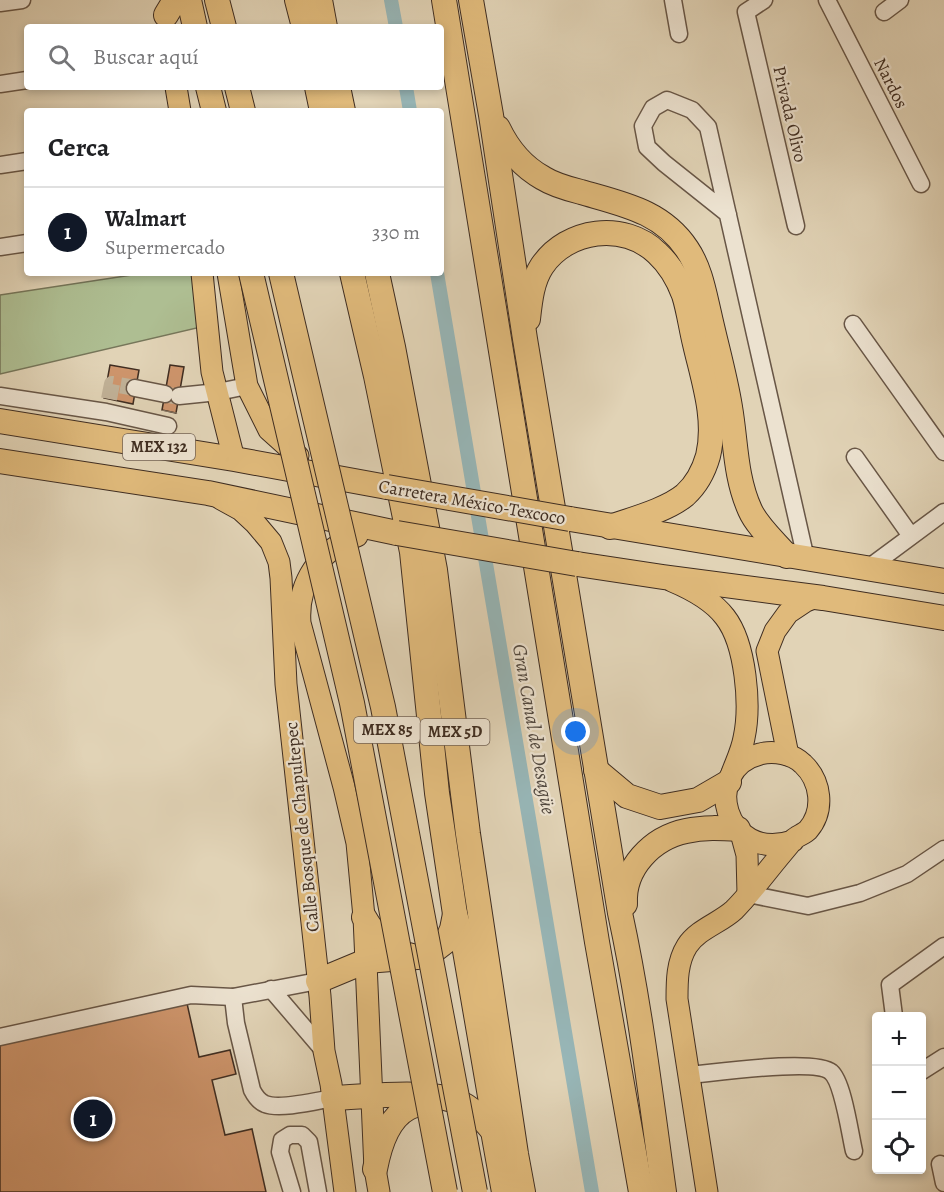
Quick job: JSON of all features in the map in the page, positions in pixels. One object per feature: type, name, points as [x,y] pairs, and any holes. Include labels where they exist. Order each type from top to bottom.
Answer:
[{"type":"highway","points":[[189,0],[193,24]]},
{"type":"highway","points":[[218,0],[223,24]]},
{"type":"highway","points":[[297,0],[303,24]]},
{"type":"highway","points":[[320,0],[324,24]]},
{"type":"highway","points":[[444,0],[597,942],[641,1192]]},
{"type":"highway","points":[[471,0],[596,770],[640,1020],[664,1192]]},
{"type":"highway","points":[[209,90],[213,108]]},
{"type":"highway","points":[[238,90],[242,108]]},
{"type":"highway","points":[[318,90],[321,108]]},
{"type":"highway","points":[[339,90],[342,108]]},
{"type":"highway","points":[[491,115],[503,139],[527,168],[544,179],[570,189],[635,207],[656,218],[688,250],[697,270],[710,316],[730,405],[742,490],[751,513],[796,557]]},
{"type":"highway","points":[[525,339],[531,292],[541,267],[555,251],[570,241],[591,233],[614,232],[638,239],[657,252],[673,272],[683,294],[709,405],[711,430],[708,455],[700,477],[685,495],[664,507],[610,526]]},
{"type":"highway","name":"MEX 85","points":[[252,276],[352,703],[445,1192]]},
{"type":"highway","name":"MEX 85","points":[[282,276],[383,707],[475,1192]]},
{"type":"highway","points":[[353,276],[412,552],[437,793],[455,914],[464,945],[484,1057],[493,1131],[504,1192]]},
{"type":"highway","name":"MEX 5D","points":[[378,276],[435,570],[468,834],[523,1192]]},
{"type":"highway","name":"Carretera México-Texcoco","points":[[0,420],[167,428],[234,459],[610,526],[944,581]]},
{"type":"highway","name":"MEX 132","points":[[0,461],[208,493],[391,532],[663,578]]},
{"type":"highway","points":[[663,578],[816,597],[944,618]]},
{"type":"highway","points":[[596,770],[627,796],[660,807],[698,800],[730,780]]},
{"type":"highway","points":[[628,951],[625,888],[640,858],[656,844],[688,830],[710,828],[740,832]]},
{"type":"highway","points":[[318,981],[366,961],[417,957],[432,952],[445,942],[452,929],[455,914]]},
{"type":"highway","points":[[364,917],[376,936],[384,943],[400,952],[417,957]]},
{"type":"highway","points":[[333,1098],[407,1094],[445,1097],[464,1105],[481,1117],[493,1131]]},
{"type":"highway","points":[[377,1180],[379,1147],[398,1115],[408,1108],[445,1097]]},
{"type":"main road","points":[[176,90],[180,108]]},
{"type":"main road","points":[[200,90],[203,108]]},
{"type":"main road","points":[[202,276],[212,372],[234,459]]},
{"type":"main road","points":[[229,276],[248,386],[269,430],[318,475]]},
{"type":"main road","name":"Calle Bosque de Chapultepec","points":[[208,493],[241,510],[271,542],[279,562],[286,684],[324,1051],[333,1098],[345,1192]]},
{"type":"main road","name":"Calle Bosque de Chapultepec","points":[[377,1180],[364,917],[357,843],[345,787],[300,623],[300,602],[306,581],[318,563],[334,548],[363,534],[391,532]]},
{"type":"main road","points":[[663,578],[689,589],[719,610],[729,623],[736,639],[744,672],[747,706],[744,740],[726,793],[726,808],[740,832],[747,855],[748,894]]},
{"type":"main road","points":[[788,755],[767,651],[775,631],[788,614],[816,597]]},
{"type":"main road","points":[[707,1192],[677,999],[677,975],[681,958],[688,945],[699,933],[719,922],[733,910],[793,841],[807,830],[815,817],[819,803],[818,788],[812,774],[801,762],[788,755],[775,752],[757,755],[738,767],[730,780]]},
{"type":"main road","points":[[740,832],[752,841],[768,845],[781,845],[793,841]]},
{"type":"street","points":[[0,3],[22,0]]},
{"type":"street","points":[[673,0],[680,34]]},
{"type":"street","name":"Privada Olivo","points":[[764,0],[746,12],[796,226]]},
{"type":"street","name":"Nardos","points":[[827,0],[921,184]]},
{"type":"street","points":[[884,12],[900,0]]},
{"type":"street","points":[[0,84],[24,80]]},
{"type":"street","points":[[728,214],[647,147],[643,126],[653,108],[667,100],[692,110],[708,127],[728,214],[796,557]]},
{"type":"street","points":[[0,165],[24,161]]},
{"type":"street","points":[[0,247],[24,243]]},
{"type":"street","points":[[853,324],[944,452]]},
{"type":"street","points":[[135,388],[172,395],[218,392],[248,386]]},
{"type":"street","points":[[0,396],[108,406],[167,428]]},
{"type":"street","points":[[855,457],[911,536]]},
{"type":"street","points":[[867,569],[944,512]]},
{"type":"street","points":[[748,894],[808,906],[860,893],[908,874],[944,849]]},
{"type":"street","points":[[893,1012],[890,985],[944,946]]},
{"type":"street","points":[[0,1037],[191,994],[233,997],[318,981]]},
{"type":"street","points":[[271,989],[324,1051]]},
{"type":"street","points":[[233,997],[236,1023],[252,1090],[257,1099],[266,1105],[295,1105],[333,1098]]},
{"type":"street","points":[[926,1068],[944,1057]]},
{"type":"street","points":[[689,1075],[766,1067],[816,1067],[830,1071],[838,1082],[854,1151]]},
{"type":"street","points":[[292,1192],[280,1152],[282,1140],[290,1135],[302,1135],[309,1142],[318,1192]]},
{"type":"street","points":[[940,1164],[944,1183]]},
{"type":"green space","points":[[125,276],[195,276],[201,327],[0,374],[0,295]]},
{"type":"building","points":[[110,365],[139,370],[133,404],[104,398]]},
{"type":"building","points":[[170,365],[184,367],[176,413],[162,410]]},
{"type":"building","points":[[186,999],[199,1057],[230,1050],[236,1074],[212,1080],[225,1135],[252,1129],[266,1192],[0,1192],[0,1040]]},
{"type":"waterway","name":"Gran Canal de Desagüe","points":[[391,0],[395,24]]},
{"type":"waterway","name":"Gran Canal de Desagüe","points":[[406,90],[410,108]]},
{"type":"waterway","name":"Gran Canal de Desagüe","points":[[438,276],[592,1192]]},
{"type":"tunnel","points":[[109,399],[112,384],[135,388]]},
{"type":"tunnel","points":[[165,394],[173,396],[170,412]]},
{"type":"place","name":"Walmart","points":[[93,1119]]}]
